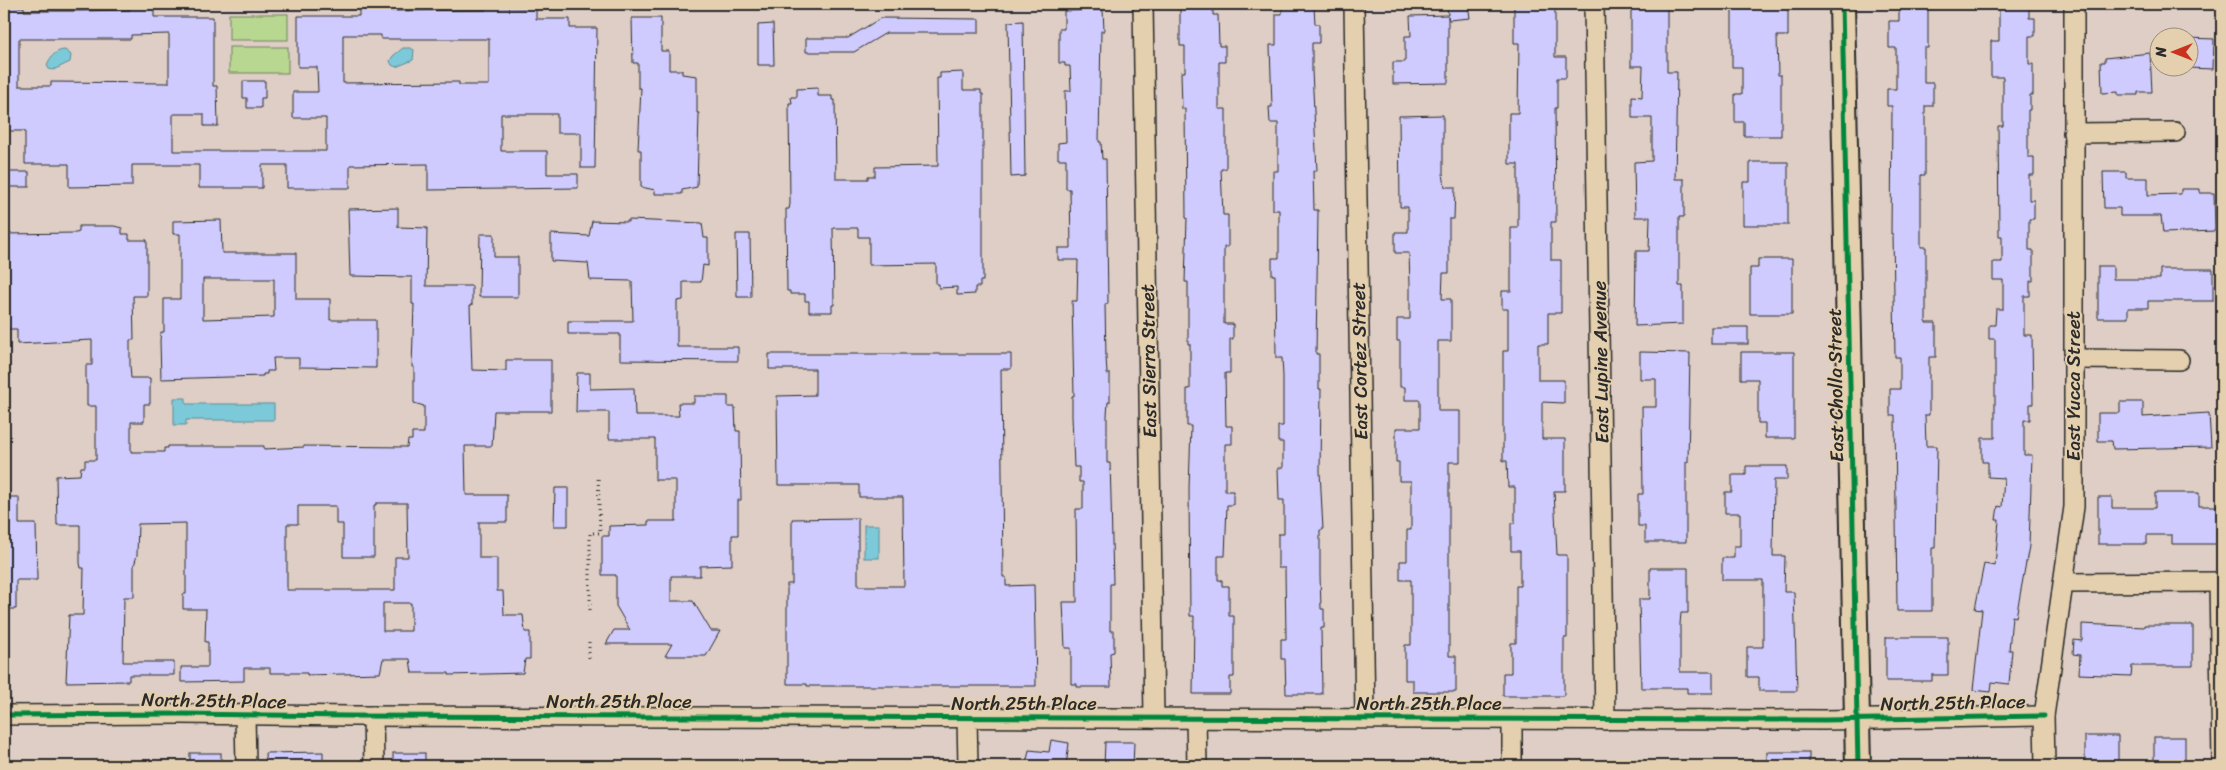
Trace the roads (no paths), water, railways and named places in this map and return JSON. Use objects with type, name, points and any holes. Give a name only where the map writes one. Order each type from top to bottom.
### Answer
[{"type":"street","name":"East Sierra Street","points":[[1143,4],[1154,718]]},
{"type":"street","name":"East Cortez Street","points":[[1354,4],[1365,718]]},
{"type":"street","name":"East Lupine Avenue","points":[[1594,4],[1605,720]]},
{"type":"street","name":"East Cholla Street","points":[[1842,4],[1858,766]]},
{"type":"street","name":"East Yucca Street","points":[[2045,766],[2044,716],[2050,659],[2064,583],[2074,507],[2074,4]]},
{"type":"street","points":[[2073,133],[2175,132]]},
{"type":"street","points":[[2073,359],[2179,360]]},
{"type":"street","points":[[2064,583],[2221,582],[2222,761]]},
{"type":"street","name":"North 25th Place","points":[[4,715],[1605,720],[2044,716]]},
{"type":"street","points":[[245,715],[246,766]]},
{"type":"street","points":[[373,716],[374,766]]},
{"type":"street","points":[[967,718],[968,766]]},
{"type":"street","points":[[1196,718],[1197,766]]},
{"type":"street","points":[[1512,719],[1512,766]]},
{"type":"water","points":[[403,48],[414,50],[413,60],[396,67],[392,65],[390,61],[393,56]]},
{"type":"water","points":[[65,50],[71,55],[70,62],[53,70],[49,69],[47,65],[52,57],[59,51]]},
{"type":"water","points":[[174,398],[186,398],[186,404],[274,404],[274,420],[186,420],[186,425],[174,425]]},
{"type":"water","points":[[864,525],[879,525],[879,558],[864,558]]}]
